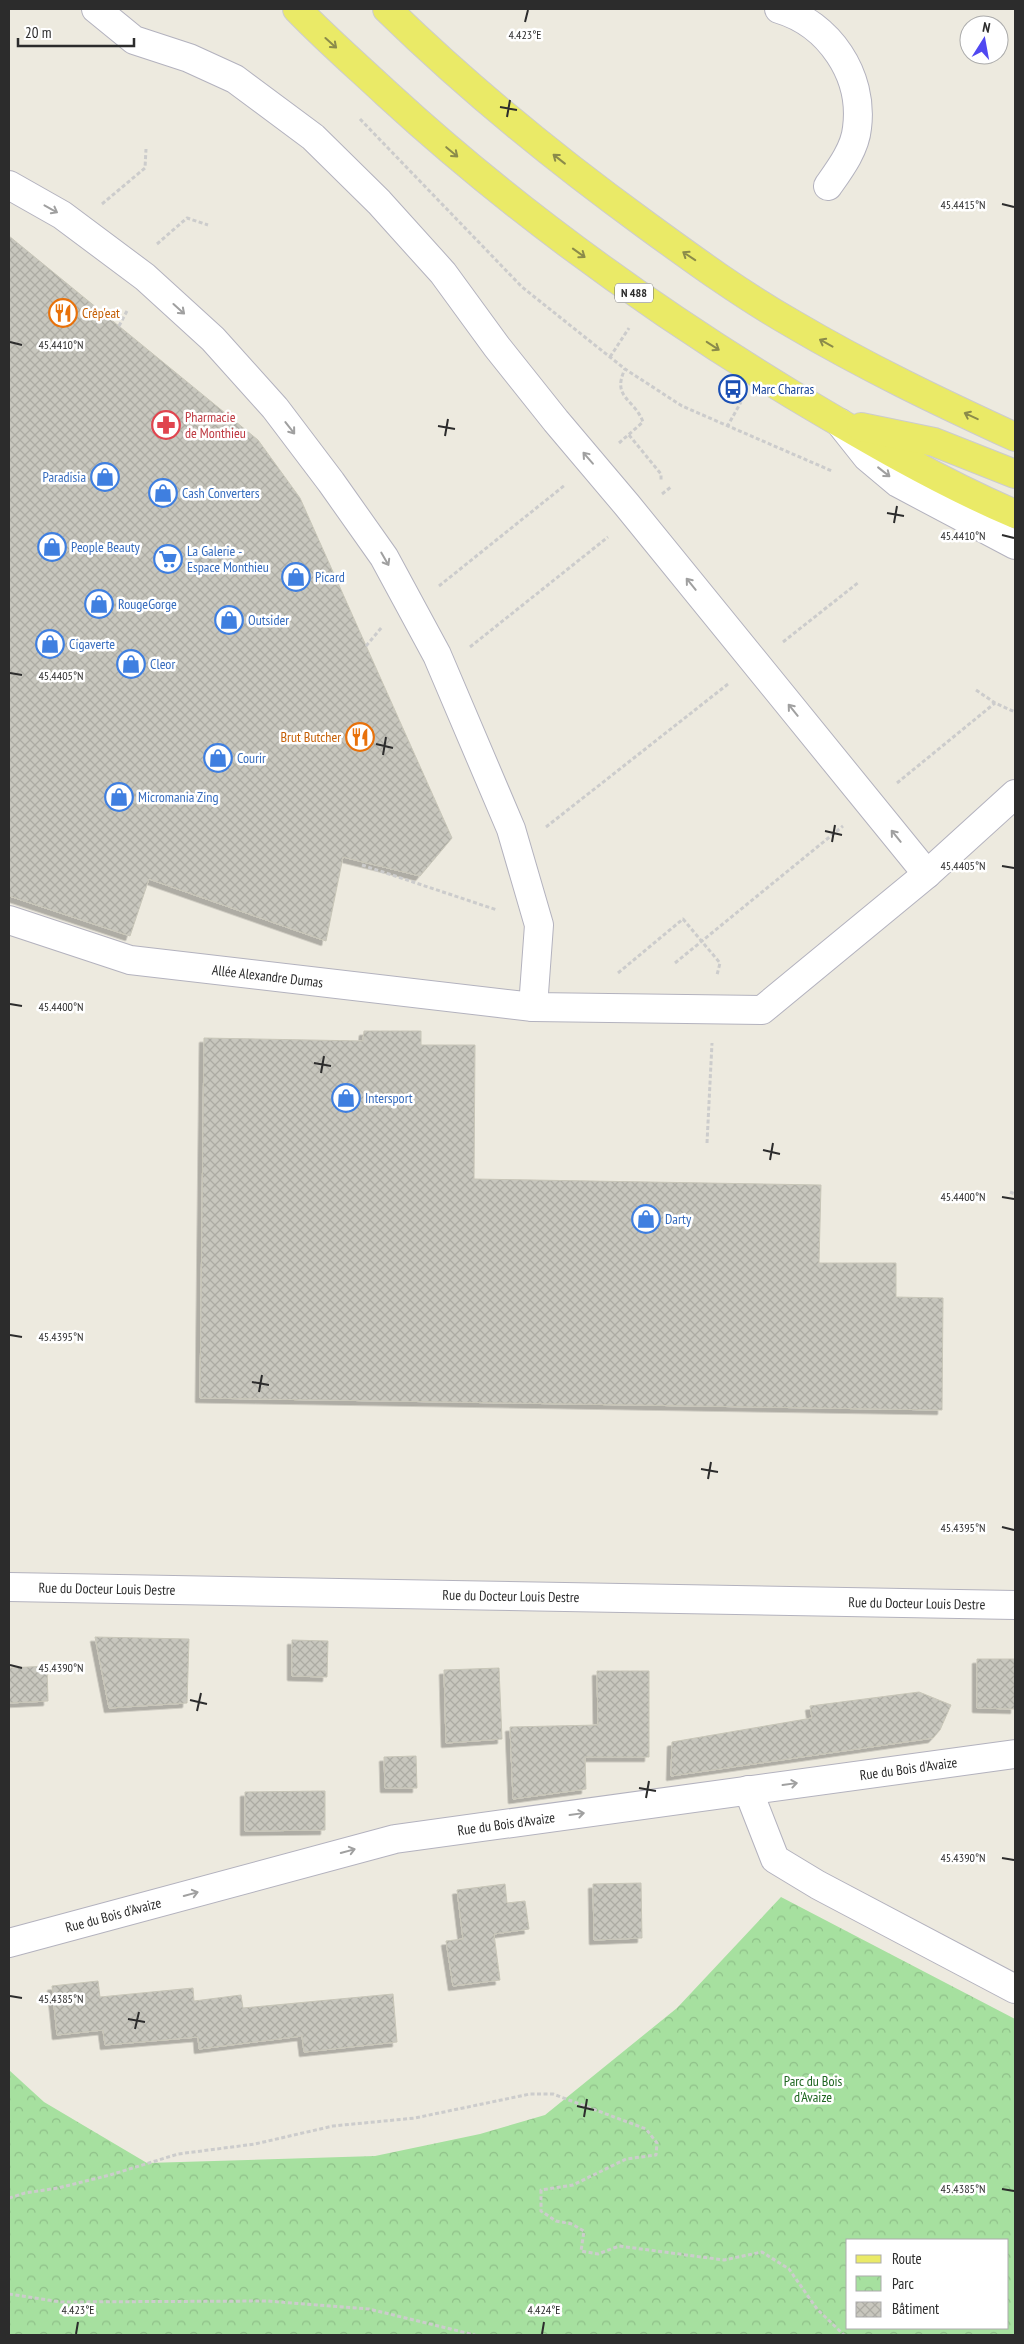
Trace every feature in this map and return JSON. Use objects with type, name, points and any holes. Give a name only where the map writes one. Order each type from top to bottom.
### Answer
[{"type":"main road","name":"N 488","points":[[297,9],[422,126],[532,218],[646,302],[713,347],[840,423],[924,470],[1015,514]]},
{"type":"main road","points":[[387,9],[433,53],[522,130],[600,191],[684,252],[791,324],[897,382],[1015,437]]},
{"type":"main road","points":[[840,423],[895,432],[934,442],[1015,474]]},
{"type":"street","points":[[96,9],[134,40],[189,58],[235,79],[313,137],[379,202],[443,273],[497,347],[926,874]]},
{"type":"street","points":[[778,9],[809,24],[832,42],[845,62],[857,96],[857,129],[845,161],[828,186]]},
{"type":"street","points":[[9,185],[62,215],[145,277],[213,339],[275,408],[331,482],[384,557],[437,655],[511,829],[539,925],[533,1007]]},
{"type":"street","points":[[840,423],[866,457],[898,482],[1015,545]]},
{"type":"street","name":"Allée Alexandre Dumas","points":[[9,920],[130,960],[533,1007],[762,1010],[926,874],[1015,794]]},
{"type":"street","name":"Rue du Docteur Louis Destre","points":[[9,1587],[1015,1605]]},
{"type":"street","name":"Rue du Bois d'Avaize","points":[[9,1944],[395,1839],[1015,1754]]},
{"type":"street","points":[[748,1790],[775,1859],[818,1885],[1015,1989]]},
{"type":"path","points":[[78,227],[85,218],[145,168],[146,149]]},
{"type":"path","points":[[437,587],[643,422],[621,388],[620,381],[625,369]]},
{"type":"path","points":[[629,435],[661,474],[661,481]]},
{"type":"path","points":[[468,648],[671,487]]},
{"type":"path","points":[[544,828],[859,582]]},
{"type":"path","points":[[366,646],[384,625]]},
{"type":"path","points":[[976,690],[995,703],[1015,712]]},
{"type":"path","points":[[674,963],[995,703]]},
{"type":"path","points":[[362,865],[497,910]]},
{"type":"path","points":[[1010,1192],[1015,1194]]},
{"type":"path","points":[[9,2198],[110,2176],[178,2154],[256,2144],[333,2126],[415,2118],[530,2094],[553,2094],[646,2129],[657,2143],[656,2155],[626,2159],[573,2185],[541,2190],[541,2211],[556,2221],[572,2224],[584,2231],[582,2251],[598,2254],[619,2246],[724,2260],[762,2252],[788,2269],[817,2309],[844,2335]]},
{"type":"path","points":[[9,2294],[61,2302],[267,2301],[369,2308],[475,2335]]},
{"type":"green space","name":"Parc du Bois d'Avaize","points":[[781,1897],[1015,2019],[1015,2335],[9,2335],[9,2070],[44,2102],[147,2163],[375,2156],[480,2134],[545,2115],[677,2008]]},
{"type":"building","name":"La Galerie - Espace Monthieu","points":[[9,236],[258,440],[300,498],[452,838],[420,876],[343,857],[326,941],[149,879],[130,936],[9,896]]},
{"type":"building","points":[[364,1031],[421,1031],[421,1045],[475,1045],[474,1179],[821,1185],[819,1263],[896,1263],[896,1297],[943,1298],[942,1410],[200,1398],[204,1038],[363,1041]]},
{"type":"building","points":[[95,1637],[189,1639],[187,1703],[109,1708]]},
{"type":"building","points":[[292,1640],[328,1641],[327,1677],[292,1676]]},
{"type":"building","points":[[977,1659],[1015,1659],[1015,1709],[977,1708]]},
{"type":"building","points":[[47,1666],[48,1701],[9,1703],[9,1668]]},
{"type":"building","points":[[499,1668],[502,1739],[446,1743],[444,1670]]},
{"type":"building","points":[[597,1671],[649,1671],[649,1757],[585,1757],[586,1789],[513,1799],[510,1727],[598,1725]]},
{"type":"building","points":[[919,1692],[951,1705],[940,1730],[933,1738],[671,1776],[672,1742],[812,1718],[810,1706]]},
{"type":"building","points":[[416,1756],[417,1788],[385,1788],[384,1757]]},
{"type":"building","points":[[325,1791],[325,1830],[245,1831],[245,1792]]},
{"type":"building","points":[[641,1883],[642,1938],[594,1940],[593,1884]]},
{"type":"building","points":[[505,1884],[507,1903],[525,1901],[529,1929],[494,1934],[500,1980],[453,1986],[446,1941],[463,1939],[457,1890]]},
{"type":"building","points":[[98,1981],[100,1997],[193,1988],[194,2001],[241,1995],[243,2008],[393,1994],[397,2042],[304,2052],[302,2036],[199,2049],[198,2037],[105,2045],[103,2030],[57,2035],[52,1986]]},
{"type":"place","name":"Crêp'eat","points":[[63,313]]},
{"type":"place","name":"Marc Charras","points":[[733,389]]},
{"type":"place","name":"Pharmacie de Monthieu","points":[[166,425]]},
{"type":"place","name":"Paradisia","points":[[105,477]]},
{"type":"place","name":"Cash Converters","points":[[163,493]]},
{"type":"place","name":"People Beauty","points":[[52,547]]},
{"type":"place","name":"La Galerie - Espace Monthieu","points":[[168,559]]},
{"type":"place","name":"Picard","points":[[296,577]]},
{"type":"place","name":"RougeGorge","points":[[99,604]]},
{"type":"place","name":"Outsider","points":[[229,620]]},
{"type":"place","name":"Cigaverte","points":[[50,644]]},
{"type":"place","name":"Cleor","points":[[131,664]]},
{"type":"place","name":"Brut Butcher","points":[[360,737]]},
{"type":"place","name":"Courir","points":[[218,758]]},
{"type":"place","name":"Micromania Zing","points":[[119,797]]},
{"type":"place","name":"Intersport","points":[[346,1098]]},
{"type":"place","name":"Darty","points":[[646,1219]]}]
